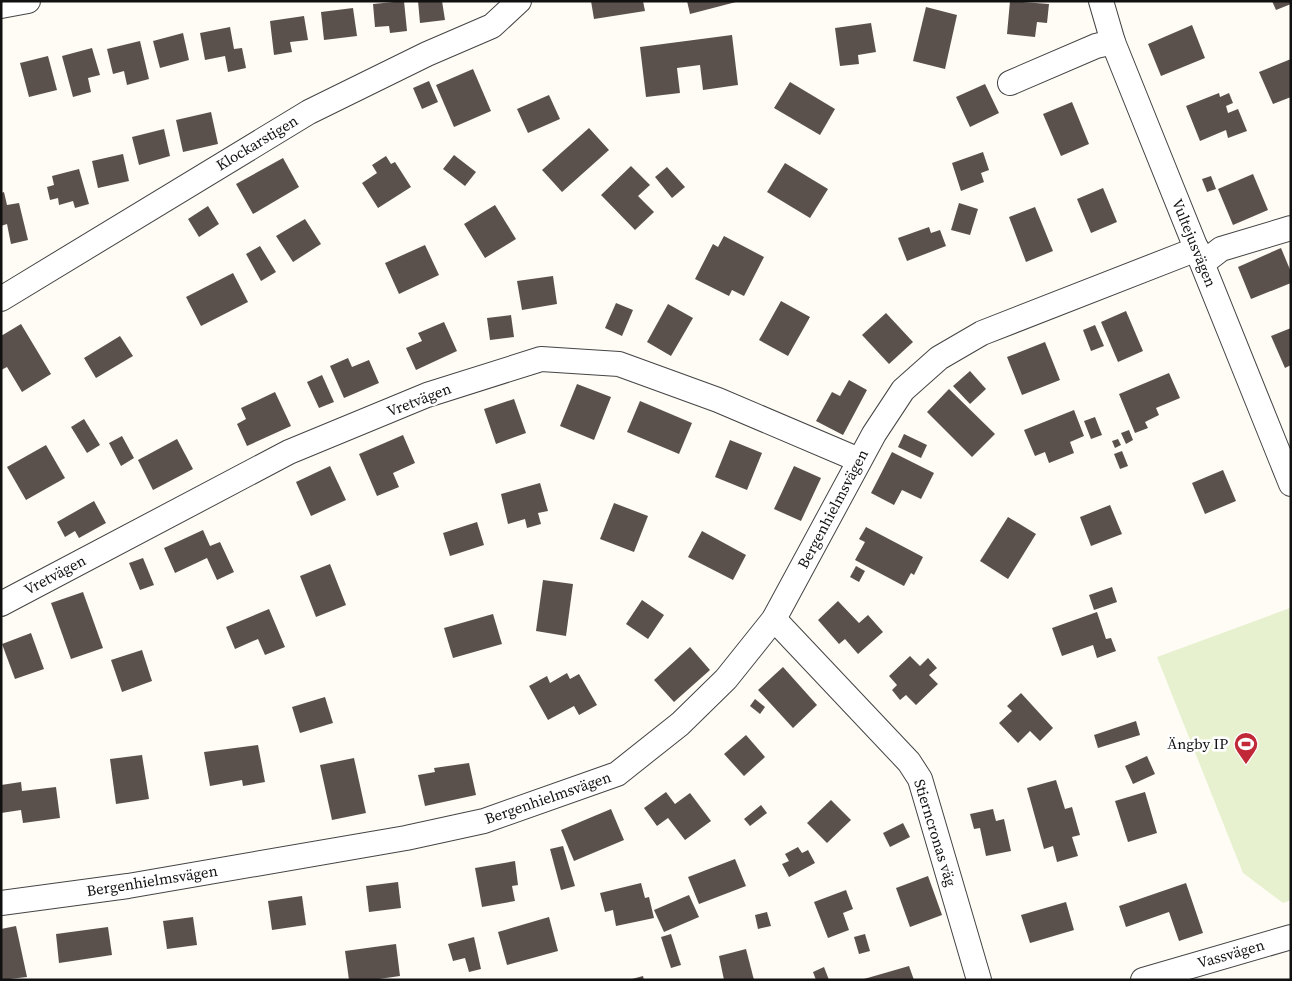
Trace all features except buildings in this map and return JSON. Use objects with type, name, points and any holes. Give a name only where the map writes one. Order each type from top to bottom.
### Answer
[{"type":"street","points":[[1,6],[28,1]]},
{"type":"street","name":"Klockarstigen","points":[[1,299],[309,112],[427,54],[492,26],[519,1]]},
{"type":"street","name":"Vultejusvägen","points":[[1101,1],[1113,42],[1291,484]]},
{"type":"street","points":[[1010,83],[1096,46],[1113,42]]},
{"type":"street","name":"Bergenhielmsvägen","points":[[1,903],[128,886],[406,838],[484,821],[618,774],[680,724],[726,679],[774,619],[860,460],[903,390],[939,358],[982,332],[1200,256],[1291,228]]},
{"type":"street","name":"Vretvägen","points":[[1,604],[289,452],[427,395],[541,359],[619,364],[718,400],[860,460]]},
{"type":"street","name":"Stierncronas väg","points":[[774,619],[909,762],[920,779],[979,980]]},
{"type":"street","name":"Vassvägen","points":[[1143,980],[1291,937]]},
{"type":"green space","name":"Ängby IP","points":[[1290,608],[1291,900],[1283,903],[1243,873],[1157,657]]},
{"type":"place","name":"Ängby IP","points":[[1246,765]]}]
